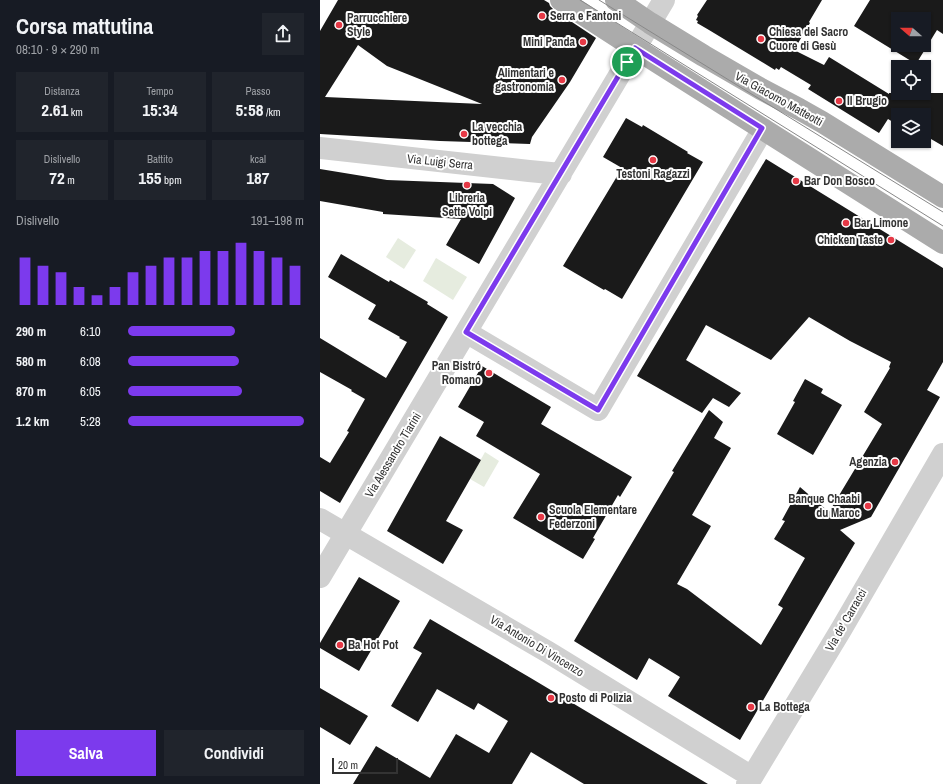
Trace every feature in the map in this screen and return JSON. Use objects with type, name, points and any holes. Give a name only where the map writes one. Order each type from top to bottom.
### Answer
[{"type":"main road","points":[[561,0],[943,243]]},
{"type":"main road","name":"Via Giacomo Matteotti","points":[[616,0],[650,23],[751,84],[822,122],[943,197]]},
{"type":"street","name":"Via Alessandro Tiarini","points":[[320,577],[664,0]]},
{"type":"street","points":[[466,332],[598,410],[762,128]]},
{"type":"street","name":"Via Luigi Serra","points":[[320,148],[561,174]]},
{"type":"street","name":"Via de' Carracci","points":[[750,781],[842,628],[943,454]]},
{"type":"street","name":"Via Antonio Di Vincenzo","points":[[320,519],[552,654],[750,781]]},
{"type":"shaded area","points":[[398,238],[416,250],[404,269],[386,257]]},
{"type":"shaded area","points":[[436,258],[467,277],[453,300],[423,281]]},
{"type":"shaded area","points":[[485,452],[499,461],[484,487],[470,479]]},
{"type":"building","points":[[338,0],[544,0],[549,3],[554,10],[596,38],[570,82],[532,137],[530,144],[440,141],[320,134],[320,31]],"holes":[[[358,45],[387,66],[482,104],[325,97]]]},
{"type":"building","points":[[707,0],[822,0],[794,50],[824,65],[829,57],[889,94],[891,93],[891,100],[931,100],[931,93],[943,93],[943,146],[931,139],[931,108],[891,108],[891,121],[888,119],[879,133],[808,89],[811,85],[781,67],[779,70],[776,68],[775,70],[697,23],[697,15]]},
{"type":"building","points":[[870,0],[943,0],[943,34],[937,30],[931,40],[931,12],[891,12],[891,49],[854,26]]},
{"type":"building","points":[[896,52],[923,52],[918,60],[909,60]]},
{"type":"building","points":[[626,118],[642,127],[643,125],[703,162],[622,299],[563,266],[622,168],[603,157]]},
{"type":"building","points":[[766,159],[943,268],[943,362],[927,390],[940,397],[871,517],[840,530],[855,543],[740,740],[668,696],[680,677],[649,658],[637,680],[574,641],[709,410],[723,422],[714,438],[731,448],[692,515],[711,526],[677,584],[687,589],[761,645],[783,608],[778,605],[805,558],[774,539],[785,521],[782,520],[800,487],[829,512],[882,424],[864,412],[890,368],[891,362],[850,341],[809,317],[771,360],[706,325],[686,360],[741,393],[729,407],[713,398],[702,413],[637,376]]},
{"type":"building","points":[[320,169],[387,180],[493,184],[515,198],[479,264],[446,245],[461,219],[383,214],[383,212],[320,201]]},
{"type":"building","points":[[341,254],[389,282],[390,280],[428,302],[427,304],[448,317],[340,503],[320,491],[320,457],[330,463],[349,432],[347,431],[365,399],[320,372],[320,338],[386,378],[407,342],[368,319],[376,305],[328,277]]},
{"type":"building","points":[[482,366],[551,407],[541,424],[632,477],[620,497],[618,495],[593,538],[595,539],[583,559],[513,518],[540,474],[476,436],[484,422],[458,407]]},
{"type":"building","points":[[805,379],[823,389],[821,393],[842,405],[813,455],[777,434],[795,402],[793,401]]},
{"type":"building","points":[[440,436],[481,460],[446,521],[463,530],[443,564],[387,531]]},
{"type":"building","points":[[359,577],[400,601],[359,671],[320,648],[320,643]]},
{"type":"building","points":[[430,619],[708,784],[584,784],[531,752],[512,784],[353,784],[376,746],[430,778],[456,734],[489,753],[508,721],[478,703],[474,710],[437,689],[418,722],[391,706],[422,653],[413,648]]},
{"type":"building","points":[[320,688],[368,716],[350,745],[320,727]]},
{"type":"tram line","points":[[580,0],[943,226]]},
{"type":"tram line","points":[[599,0],[943,212]]},
{"type":"place","name":"Serra e Fantoni","points":[[542,16]]},
{"type":"place","name":"Parrucchiere Style","points":[[339,25]]},
{"type":"place","name":"Chiesa del Sacro Cuore di Gesù","points":[[761,39]]},
{"type":"place","name":"Mini Panda","points":[[583,42]]},
{"type":"place","name":"Alimentari e gastronomia","points":[[562,80]]},
{"type":"place","name":"Il Brugio","points":[[839,101]]},
{"type":"place","name":"La vecchia bottega","points":[[464,134]]},
{"type":"place","name":"Testoni Ragazzi","points":[[653,160]]},
{"type":"place","name":"Bar Don Bosco","points":[[796,181]]},
{"type":"place","name":"Libreria Sette Volpi","points":[[467,185]]},
{"type":"place","name":"Bar Limone","points":[[846,223]]},
{"type":"place","name":"Chicken Taste","points":[[891,240]]},
{"type":"place","name":"Pan Bistró Romano","points":[[489,373]]},
{"type":"place","name":"Agenzia","points":[[895,462]]},
{"type":"place","name":"Banque Chaabi du Maroc","points":[[868,506]]},
{"type":"place","name":"Scuola Elementare Federzoni","points":[[541,517]]},
{"type":"place","name":"Ba Hot Pot","points":[[340,645]]},
{"type":"place","name":"Posto di Polizia","points":[[551,698]]},
{"type":"place","name":"La Bottega","points":[[751,707]]},
{"type":"route","points":[[635,48],[762,128],[598,410],[466,332],[627,62],[635,48]]}]
